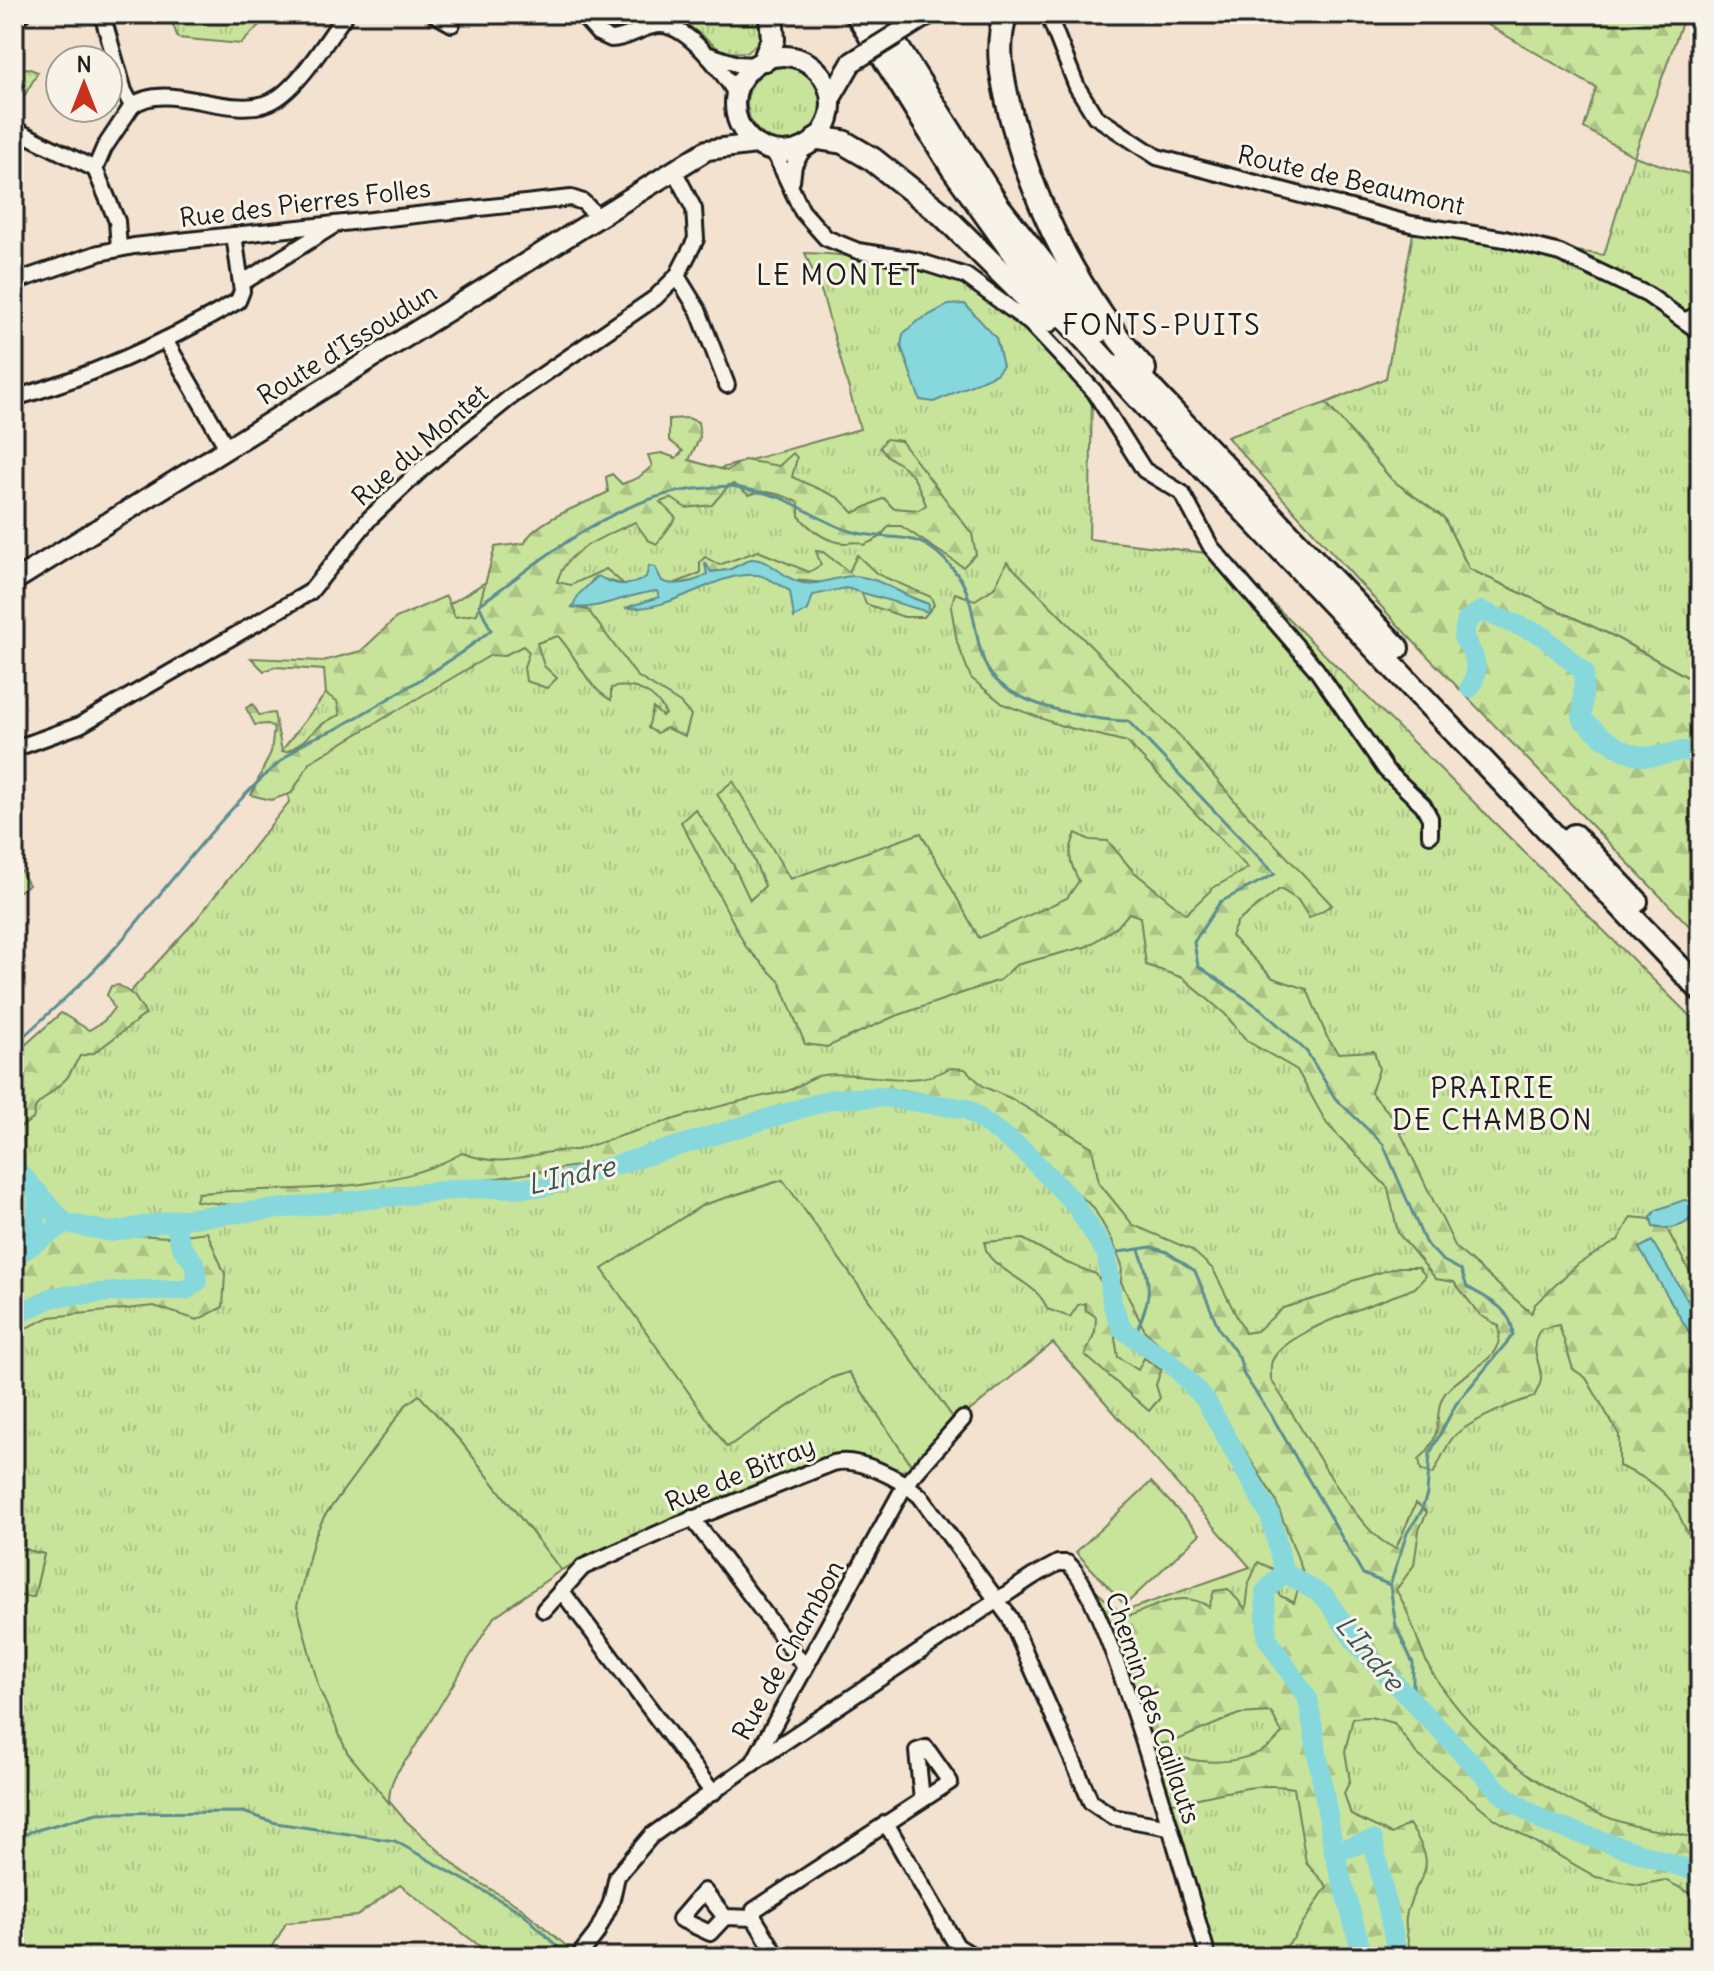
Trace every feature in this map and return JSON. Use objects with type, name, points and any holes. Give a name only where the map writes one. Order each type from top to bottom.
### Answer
[{"type":"highway","points":[[760,62],[773,39],[771,14]]},
{"type":"highway","points":[[857,14],[993,228],[1036,285],[1152,414],[1700,989]]},
{"type":"highway","points":[[876,14],[997,205],[1102,338],[1700,969]]},
{"type":"highway","points":[[1006,14],[999,34],[1003,84],[1021,152],[1045,220],[1065,258],[1117,337],[1178,407],[1198,439]]},
{"type":"highway","points":[[811,143],[843,142],[872,159],[942,214],[1096,368],[1152,414]]},
{"type":"main road","points":[[813,66],[852,62],[929,14]]},
{"type":"main road","points":[[781,56],[798,58],[813,66],[828,86],[831,98],[829,120],[811,143],[774,152],[756,144],[742,129],[735,102],[743,77],[760,62],[781,56]]},
{"type":"main road","points":[[831,98],[852,62]]},
{"type":"main road","name":"Route d'Issoudun","points":[[702,153],[735,102]]},
{"type":"main road","name":"Route d'Issoudun","points":[[14,581],[702,153],[756,144]]},
{"type":"street","points":[[14,16],[22,14]]},
{"type":"street","points":[[102,14],[124,91],[132,106]]},
{"type":"street","points":[[95,169],[104,148],[132,106],[142,99],[158,96],[249,108],[271,102],[289,90],[346,14]]},
{"type":"street","points":[[434,14],[452,24]]},
{"type":"street","points":[[581,14],[598,33],[611,39],[654,26],[666,26],[705,53],[731,63],[760,62]]},
{"type":"street","name":"Route de Beaumont","points":[[1048,14],[1077,87],[1095,116],[1157,157],[1411,224],[1505,239],[1560,253],[1648,295],[1700,332]]},
{"type":"street","points":[[705,53],[735,102]]},
{"type":"street","points":[[18,131],[95,169],[115,215],[119,248]]},
{"type":"street","points":[[793,190],[793,170],[811,143]]},
{"type":"street","points":[[774,152],[811,224],[834,243],[966,276],[1030,323],[1094,391],[1144,470],[1182,493],[1211,547],[1316,669],[1386,770],[1423,805],[1430,818],[1430,835]]},
{"type":"street","name":"Rue du Montet","points":[[14,749],[80,725],[310,592],[369,519],[424,467],[512,396],[647,304],[677,276],[692,253],[697,227],[692,202],[674,170]]},
{"type":"street","name":"Rue des Pierres Folles","points":[[14,282],[119,248],[337,223],[571,198],[583,202],[599,218]]},
{"type":"street","points":[[242,283],[337,223]]},
{"type":"street","points":[[14,398],[78,380],[165,340],[236,302],[242,295],[242,283],[234,235]]},
{"type":"street","points":[[677,276],[698,310],[727,385]]},
{"type":"street","points":[[1685,321],[1700,313]]},
{"type":"street","points":[[165,340],[227,448]]},
{"type":"street","name":"Rue de Chambon","points":[[578,1957],[596,1933],[611,1903],[617,1876],[643,1845],[663,1825],[753,1763],[905,1485],[963,1419]]},
{"type":"street","name":"Rue de Bitray","points":[[544,1610],[583,1567],[692,1518],[841,1461],[852,1461],[905,1485],[934,1512],[997,1599],[1010,1618],[1091,1802],[1104,1814],[1169,1827]]},
{"type":"street","points":[[692,1518],[805,1667]]},
{"type":"street","name":"Chemin des Caillauts","points":[[753,1763],[997,1599],[1058,1563],[1067,1563],[1081,1576],[1118,1668],[1208,1957]]},
{"type":"street","points":[[561,1590],[713,1793]]},
{"type":"street","points":[[778,1957],[754,1918],[754,1910],[922,1800]]},
{"type":"street","points":[[886,1823],[957,1946],[975,1957]]},
{"type":"street","points":[[725,1917],[754,1918]]},
{"type":"green space","points":[[177,14],[270,14],[241,44],[178,38],[171,19]]},
{"type":"green space","points":[[656,14],[759,14],[763,37],[748,52],[724,53],[687,24],[660,19]]},
{"type":"green space","points":[[1486,14],[1685,14],[1634,156],[1584,128],[1596,88],[1483,22]]},
{"type":"green space","points":[[777,67],[791,67],[805,73],[815,83],[821,104],[815,125],[805,135],[791,141],[777,141],[763,135],[753,125],[747,111],[747,97],[753,83],[763,73]]},
{"type":"green space","points":[[27,68],[38,72],[14,114],[14,71]]},
{"type":"green space","points":[[1634,156],[1700,178],[1700,684],[1613,636],[1469,569],[1444,518],[1392,480],[1326,403],[1386,378],[1414,228],[1604,255]]},
{"type":"green space","points":[[805,253],[872,259],[920,269],[964,284],[1013,316],[1055,357],[1092,401],[1089,539],[1224,555],[1700,1026],[1700,1957],[1213,1957],[1105,1618],[1250,1567],[1053,1343],[956,1422],[782,1180],[703,1205],[603,1269],[727,1447],[831,1378],[849,1372],[914,1469],[902,1471],[856,1454],[823,1457],[561,1570],[461,1442],[418,1396],[406,1405],[324,1517],[303,1579],[347,1752],[405,1820],[464,1873],[520,1907],[570,1949],[561,1957],[494,1957],[400,1885],[357,1916],[286,1923],[267,1957],[14,1957],[14,1595],[34,1597],[44,1554],[14,1547],[14,1119],[195,921],[289,802],[283,749],[347,666],[557,539],[676,481],[860,429],[822,293]]},
{"type":"green space","points":[[1326,403],[1392,480],[1444,518],[1469,569],[1613,636],[1700,684],[1700,937],[1408,636],[1227,437]]},
{"type":"green space","points":[[688,418],[698,422],[700,437],[689,460],[727,471],[744,460],[779,466],[793,453],[797,458],[792,477],[839,498],[854,513],[884,498],[893,508],[919,510],[926,505],[910,473],[880,447],[886,439],[901,441],[972,534],[976,554],[963,567],[901,526],[889,526],[879,538],[864,545],[831,540],[813,530],[799,516],[799,503],[775,493],[749,495],[734,484],[729,485],[712,505],[686,508],[671,498],[660,502],[676,518],[657,544],[648,540],[635,522],[578,552],[562,570],[557,582],[571,585],[606,569],[625,585],[595,577],[572,607],[588,610],[637,676],[680,703],[691,715],[685,736],[666,728],[657,733],[648,728],[653,708],[662,716],[666,714],[656,700],[643,691],[628,687],[611,688],[611,700],[602,694],[558,636],[537,643],[544,666],[557,678],[547,688],[526,681],[524,667],[529,652],[523,646],[503,656],[491,655],[310,762],[292,793],[271,800],[251,795],[271,752],[274,728],[268,724],[255,725],[246,708],[253,704],[259,715],[274,713],[282,751],[286,752],[325,722],[340,715],[337,701],[326,694],[324,670],[275,667],[264,671],[251,658],[323,661],[361,651],[396,618],[446,596],[455,617],[477,614],[495,547],[525,543],[538,527],[549,520],[608,492],[606,477],[612,474],[622,484],[638,478],[652,466],[648,455],[662,453],[676,458],[683,451],[669,440],[669,419]]},
{"type":"green space","points":[[758,551],[809,572],[821,565],[816,551],[823,552],[849,572],[857,555],[877,574],[931,597],[934,605],[924,617],[904,617],[866,604],[861,591],[928,604],[856,576],[825,583],[793,580],[751,559],[729,570],[710,572],[705,563],[707,574],[699,580],[671,585],[700,573],[700,562],[705,557],[719,565]]},
{"type":"green space","points":[[1007,562],[1178,734],[1240,807],[1332,905],[1309,918],[1298,900],[1280,889],[1237,922],[1231,936],[1273,978],[1307,989],[1327,1037],[1338,1053],[1374,1051],[1379,1069],[1371,1093],[1393,1117],[1456,1248],[1531,1313],[1535,1304],[1578,1264],[1618,1240],[1631,1217],[1651,1219],[1653,1227],[1667,1229],[1700,1291],[1700,1543],[1686,1530],[1676,1508],[1661,1490],[1619,1466],[1619,1435],[1586,1378],[1573,1369],[1559,1325],[1541,1329],[1537,1336],[1535,1348],[1541,1379],[1534,1397],[1466,1427],[1451,1440],[1433,1474],[1421,1470],[1419,1459],[1433,1441],[1442,1398],[1455,1383],[1490,1356],[1499,1338],[1499,1326],[1480,1315],[1454,1282],[1436,1279],[1398,1233],[1388,1188],[1327,1124],[1297,1070],[1247,1041],[1225,1014],[1183,978],[1146,965],[1140,917],[1129,913],[1118,926],[1088,946],[1016,965],[1000,980],[893,1017],[827,1047],[805,1044],[780,982],[746,947],[681,822],[695,809],[733,864],[750,900],[765,886],[744,837],[717,794],[733,781],[790,879],[921,833],[979,938],[1067,898],[1079,881],[1070,857],[1076,833],[1090,840],[1108,841],[1133,871],[1186,914],[1213,888],[1248,868],[1127,742],[1062,726],[1003,704],[971,678],[957,642],[951,607],[955,593],[975,600],[994,588]]},
{"type":"green space","points":[[14,859],[29,885],[14,894]]},
{"type":"green space","points":[[119,985],[134,996],[146,1014],[94,1053],[80,1056],[67,1078],[36,1106],[33,1119],[14,1131],[14,1055],[61,1013],[89,1030],[104,1021],[114,1008],[107,995],[111,986]]},
{"type":"green space","points":[[950,1068],[965,1069],[984,1087],[1010,1098],[1092,1147],[1099,1183],[1133,1225],[1192,1250],[1213,1269],[1245,1333],[1257,1331],[1283,1308],[1330,1294],[1352,1281],[1398,1267],[1418,1267],[1426,1276],[1415,1288],[1315,1328],[1281,1349],[1272,1361],[1271,1380],[1346,1500],[1380,1540],[1396,1548],[1416,1503],[1427,1512],[1419,1530],[1414,1565],[1396,1590],[1433,1674],[1451,1699],[1493,1746],[1544,1785],[1571,1801],[1628,1824],[1700,1840],[1700,1898],[1665,1880],[1639,1885],[1596,1877],[1495,1819],[1417,1754],[1394,1723],[1370,1717],[1353,1718],[1345,1751],[1350,1781],[1344,1793],[1351,1815],[1391,1834],[1409,1824],[1424,1852],[1425,1870],[1406,1917],[1412,1957],[1276,1957],[1293,1939],[1327,1886],[1306,1863],[1294,1788],[1261,1786],[1166,1804],[1151,1752],[1201,1761],[1235,1760],[1267,1748],[1282,1733],[1271,1712],[1239,1714],[1175,1741],[1147,1746],[1091,1587],[1126,1617],[1178,1599],[1188,1599],[1209,1607],[1214,1591],[1228,1589],[1246,1609],[1249,1583],[1258,1562],[1275,1570],[1279,1595],[1294,1603],[1303,1572],[1275,1499],[1202,1383],[1145,1331],[1121,1282],[1122,1265],[1112,1240],[1093,1207],[1001,1127],[959,1101],[902,1090],[851,1091],[784,1105],[624,1159],[396,1193],[232,1205],[196,1201],[198,1193],[367,1183],[432,1167],[462,1153],[509,1160],[577,1150],[705,1110],[789,1090],[818,1076],[839,1074],[903,1079],[935,1075]]},
{"type":"green space","points":[[783,1180],[956,1422],[914,1469],[849,1372],[831,1378],[727,1447],[602,1269],[703,1205]]},
{"type":"green space","points":[[64,1231],[168,1237],[207,1232],[225,1274],[223,1307],[197,1320],[154,1306],[50,1317],[26,1328],[14,1343],[14,1264],[48,1238]]},
{"type":"green space","points":[[1023,1239],[1067,1263],[1096,1274],[1108,1294],[1118,1357],[1138,1370],[1144,1358],[1161,1370],[1156,1385],[1160,1398],[1149,1411],[1085,1355],[1095,1332],[1096,1317],[1086,1310],[1085,1303],[1078,1305],[1070,1317],[1047,1309],[1033,1290],[1001,1268],[987,1252],[985,1242]]},
{"type":"green space","points":[[419,1395],[461,1442],[561,1570],[494,1617],[401,1766],[390,1788],[389,1803],[347,1752],[319,1688],[297,1606],[314,1538],[324,1517],[406,1405]]},
{"type":"green space","points":[[1151,1482],[1200,1534],[1125,1605],[1076,1552]]},
{"type":"green space","points":[[14,1547],[44,1554],[34,1597],[14,1595]]},
{"type":"water","points":[[965,304],[996,338],[1003,366],[996,374],[934,402],[920,400],[901,346],[903,334],[916,322],[948,305]]},
{"type":"water","points":[[751,559],[763,561],[802,583],[864,577],[929,604],[928,612],[846,588],[813,595],[808,610],[794,618],[790,591],[757,575],[725,579],[644,608],[625,608],[659,597],[657,591],[592,607],[572,607],[579,594],[598,576],[616,584],[628,584],[646,577],[649,566],[655,567],[662,581],[679,584],[707,574],[705,562],[711,572],[729,570]]},
{"type":"water","points":[[1684,1200],[1696,1202],[1697,1211],[1688,1221],[1672,1228],[1653,1227],[1651,1217],[1656,1210]]},
{"type":"water","points":[[1652,1241],[1700,1321],[1700,1333],[1692,1337],[1639,1248]]},
{"type":"waterway","points":[[14,1045],[100,964],[233,807],[280,761],[308,741],[338,728],[436,670],[473,644],[491,630],[479,605],[558,548],[614,514],[675,492],[730,486],[779,497],[850,531],[919,542],[943,558],[963,584],[982,655],[996,680],[1010,691],[1050,708],[1128,721],[1275,874],[1220,902],[1194,942],[1198,966],[1261,1009],[1307,1052],[1335,1098],[1383,1144],[1425,1242],[1442,1260],[1461,1270],[1467,1287],[1498,1305],[1509,1318],[1513,1335],[1456,1404],[1430,1453],[1427,1494],[1421,1512],[1407,1533],[1390,1585],[1396,1627],[1413,1663],[1413,1704]]},
{"type":"waterway","points":[[1470,688],[1476,668],[1463,637],[1467,620],[1481,611],[1540,634],[1584,672],[1582,719],[1616,746],[1646,756],[1682,751],[1700,754]]},
{"type":"waterway","name":"L'Indre","points":[[14,1257],[65,1223],[112,1232],[174,1220],[461,1189],[544,1187],[832,1099],[882,1097],[967,1109],[1024,1151],[1074,1203],[1107,1254],[1112,1303],[1122,1329],[1171,1363],[1205,1399],[1270,1515],[1284,1572],[1325,1597],[1356,1643],[1502,1794],[1545,1822],[1700,1873]]},
{"type":"waterway","points":[[14,1167],[65,1223]]},
{"type":"waterway","points":[[34,1241],[39,1193]]},
{"type":"waterway","name":"L'Indre","points":[[14,1316],[53,1297],[138,1290],[186,1290],[197,1282],[195,1264],[181,1246],[174,1220]]},
{"type":"waterway","name":"L'Indre","points":[[1107,1254],[1151,1247],[1167,1252],[1195,1271],[1219,1329],[1239,1357],[1244,1375],[1273,1418],[1363,1574],[1390,1585]]},
{"type":"waterway","name":"L'Indre","points":[[1134,1337],[1148,1294],[1147,1274],[1139,1250]]},
{"type":"waterway","points":[[1284,1572],[1265,1592],[1267,1638],[1308,1699],[1334,1852],[1373,1840],[1398,1957]]},
{"type":"waterway","points":[[14,1841],[30,1832],[97,1813],[243,1812],[276,1823],[395,1841],[523,1913],[568,1957]]},
{"type":"waterway","points":[[1334,1852],[1363,1957]]},
{"type":"district","name":"LE MONTET","points":[[839,275]]},
{"type":"district","name":"FONTS-PUITS","points":[[1162,325]]},
{"type":"district","name":"PRAIRIE DE CHAMBON","points":[[1493,1104]]}]
